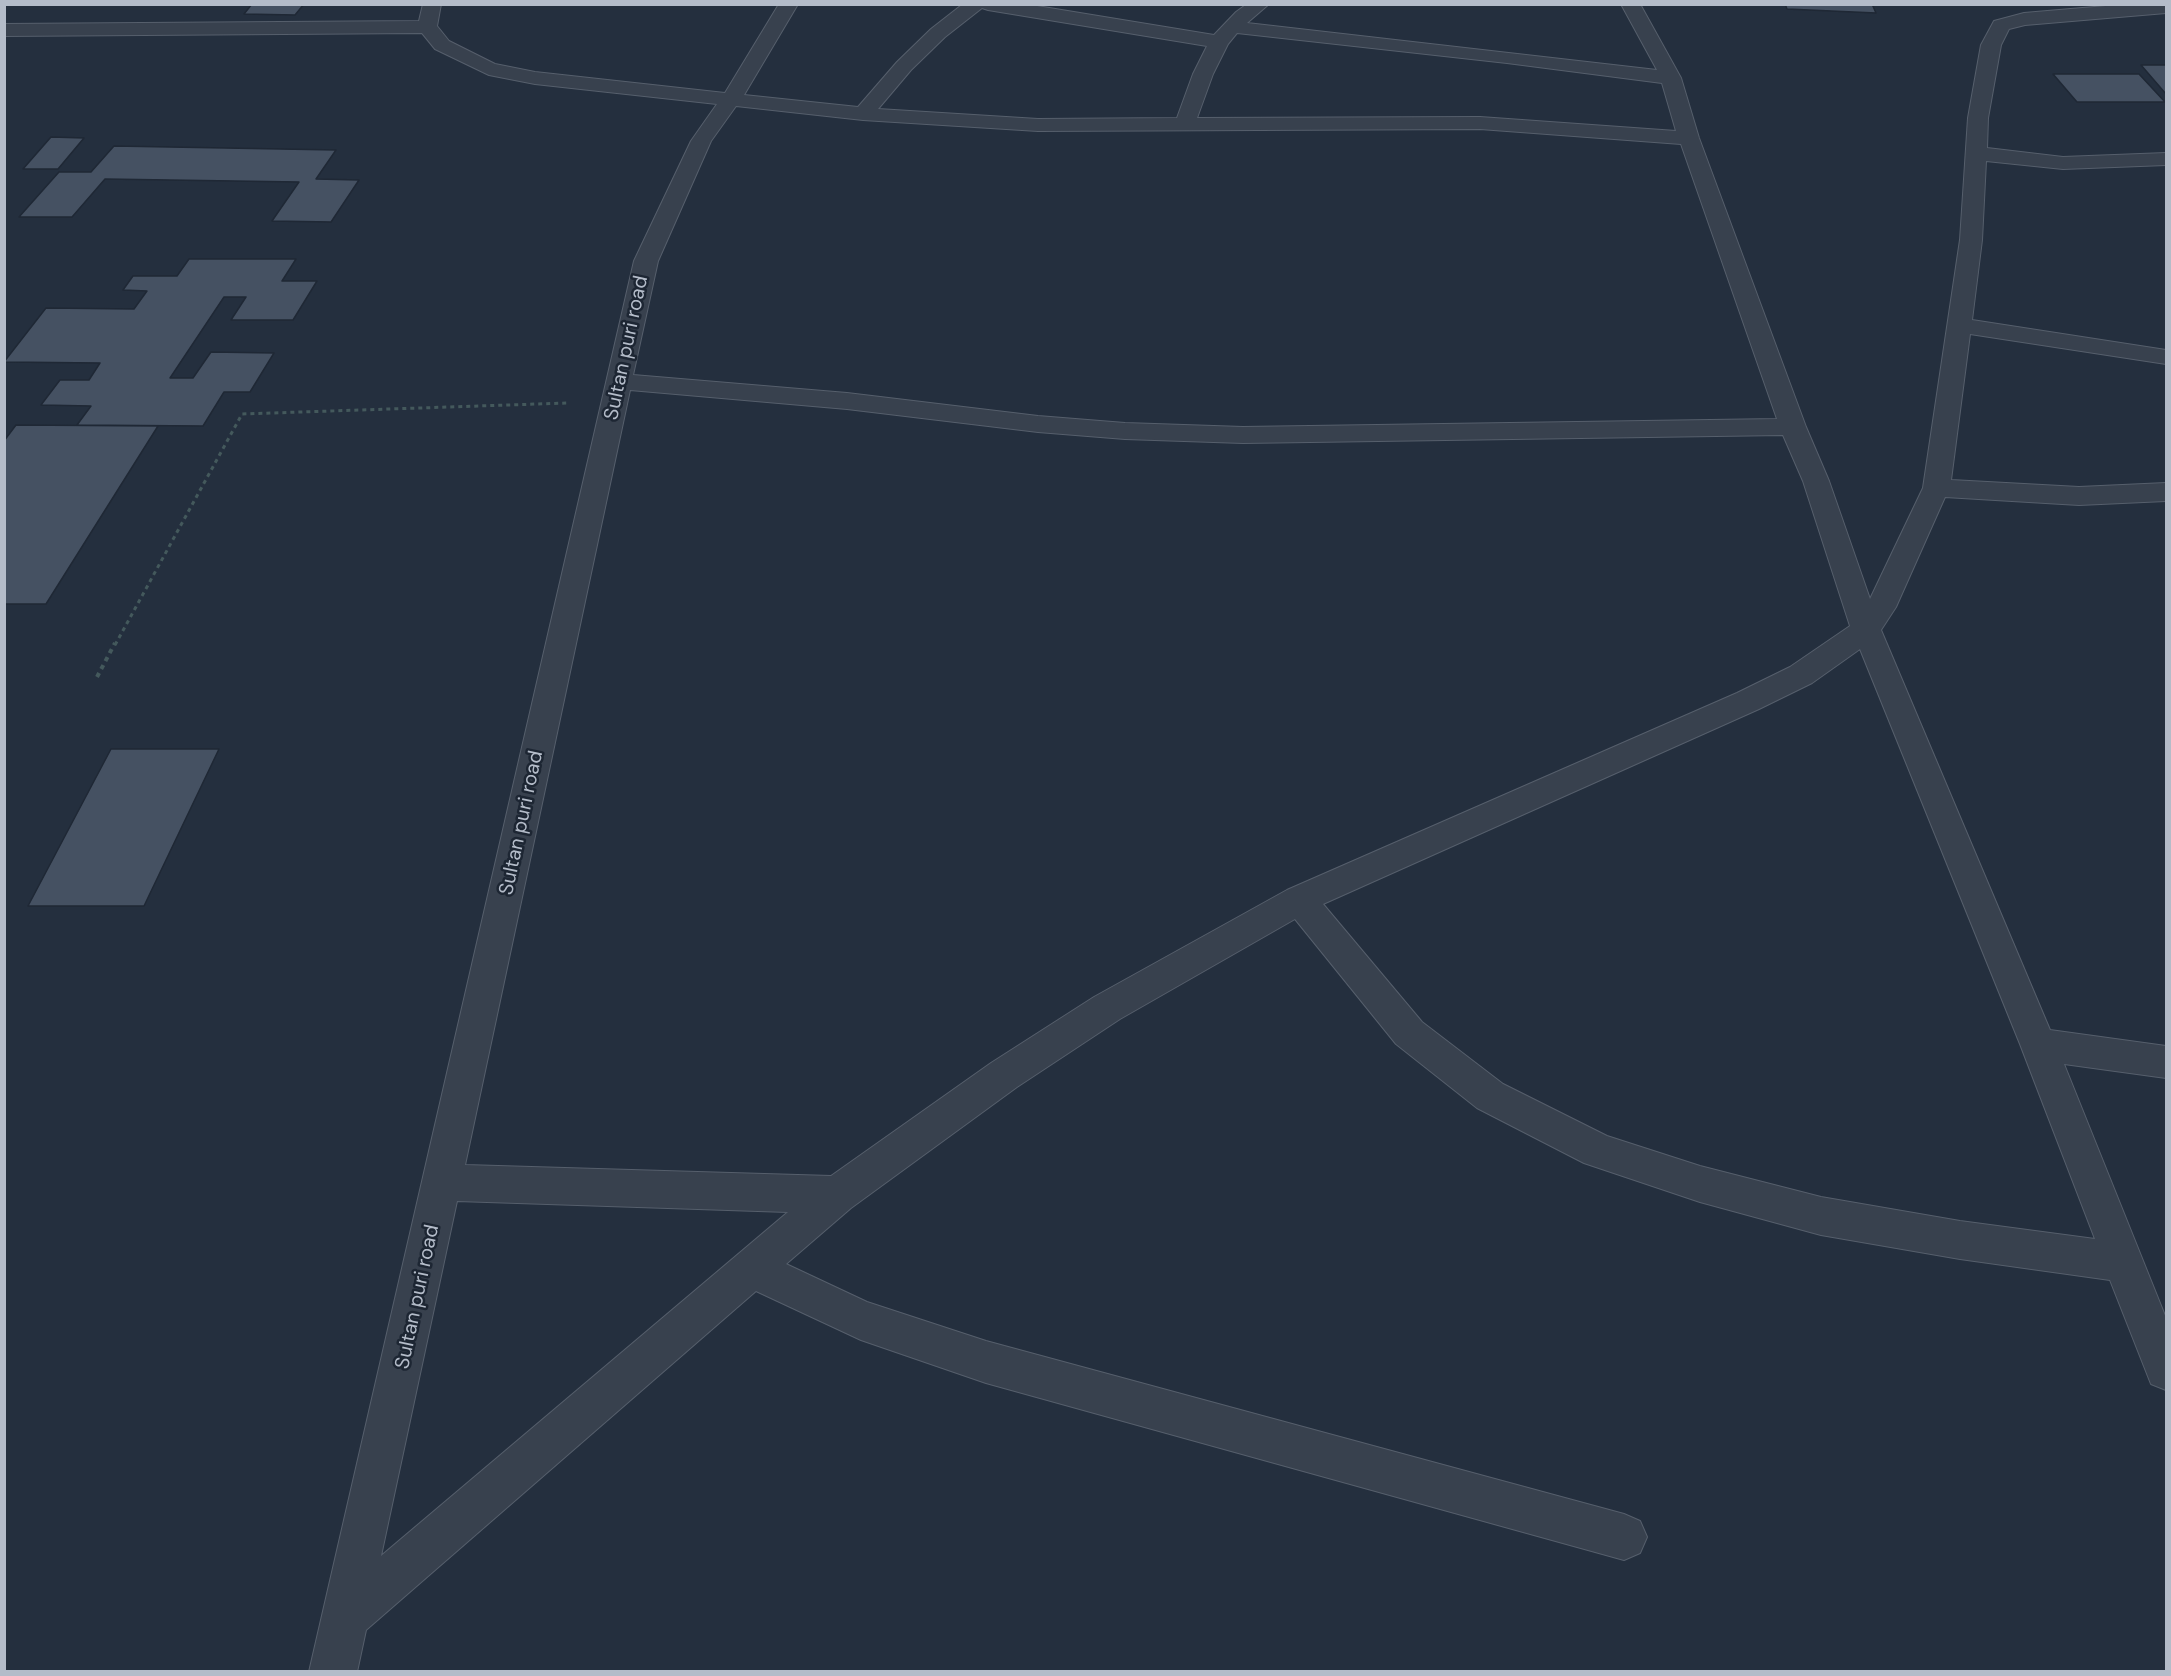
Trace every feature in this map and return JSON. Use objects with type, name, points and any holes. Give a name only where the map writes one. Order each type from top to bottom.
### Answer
[{"type":"street","points":[[427,27],[432,4]]},
{"type":"street","name":"Sultan puri road","points":[[333,1671],[646,261],[701,141],[732,98],[789,4]]},
{"type":"street","points":[[863,114],[904,66],[938,33],[975,4]]},
{"type":"street","points":[[988,4],[1219,42]]},
{"type":"street","points":[[1184,126],[1203,74],[1219,42],[1232,27],[1260,4]]},
{"type":"street","points":[[1630,4],[1671,78],[1689,138],[1793,427],[1816,481],[1866,629],[2038,1044],[2166,1369]]},
{"type":"street","points":[[345,1618],[837,1195],[1004,1075],[1097,1014],[1299,900],[1748,701],[1801,675],[1832,656],[1866,629],[1881,607],[1936,488],[1971,240],[1974,153],[1991,45],[2001,25],[2028,4]]},
{"type":"street","points":[[2001,25],[2055,15],[2166,7]]},
{"type":"street","points":[[4,30],[427,27]]},
{"type":"street","points":[[427,27],[442,45],[489,69],[535,78],[863,114],[1038,125],[1184,126],[1433,122],[1538,126],[1689,138]]},
{"type":"street","points":[[1232,27],[1506,57],[1671,78]]},
{"type":"street","points":[[1974,153],[2063,163],[2166,159]]},
{"type":"street","points":[[1959,325],[2166,357]]},
{"type":"street","points":[[617,391],[847,401],[1038,424],[1243,435],[1793,427]]},
{"type":"street","points":[[1936,488],[2079,496],[2166,492]]},
{"type":"street","points":[[1299,900],[1409,1033],[1490,1096],[1598,1151],[1700,1184],[1821,1216],[1960,1240],[2124,1262]]},
{"type":"street","points":[[2038,1044],[2166,1062]]},
{"type":"street","points":[[443,1182],[837,1195]]},
{"type":"street","points":[[751,1268],[861,1320],[986,1362],[1624,1537]]},
{"type":"path","points":[[97,677],[242,414],[617,391]]},
{"type":"building","points":[[252,4],[304,4],[295,15],[244,14]]},
{"type":"building","points":[[1785,4],[1872,4],[1876,13],[1787,9]]},
{"type":"building","points":[[2141,65],[2166,65],[2166,94]]},
{"type":"building","points":[[2053,74],[2139,74],[2165,102],[2077,102]]},
{"type":"building","points":[[51,137],[84,138],[58,169],[23,169]]},
{"type":"building","points":[[114,146],[336,150],[316,179],[359,180],[331,222],[272,221],[299,182],[105,179],[72,217],[19,217],[59,172],[91,172]]},
{"type":"building","points":[[189,259],[296,259],[282,281],[317,281],[293,320],[231,320],[246,297],[224,297],[170,378],[193,378],[211,352],[274,353],[250,392],[224,392],[203,426],[77,425],[91,406],[41,405],[60,380],[89,380],[100,363],[4,362],[46,308],[134,309],[147,291],[123,290],[133,276],[177,276]]},
{"type":"building","points":[[16,425],[158,426],[46,604],[4,604],[4,441]]},
{"type":"building","points":[[111,749],[219,749],[144,906],[28,906]]}]
